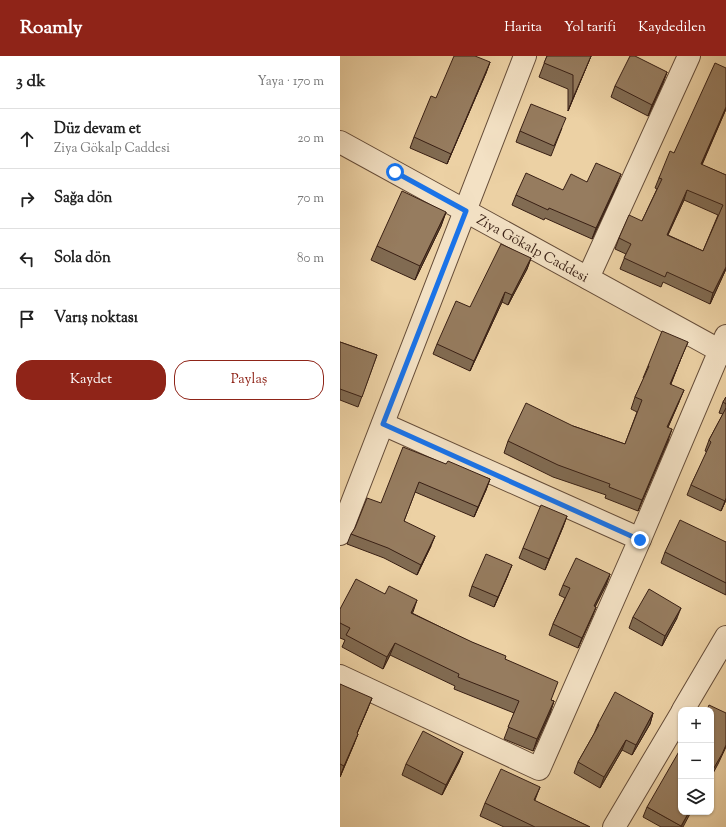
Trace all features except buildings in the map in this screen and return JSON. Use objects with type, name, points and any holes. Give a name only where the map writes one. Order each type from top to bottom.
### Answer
[{"type":"street","points":[[340,534],[526,56]]},
{"type":"street","points":[[588,278],[689,56]]},
{"type":"street","name":"Ziya Gökalp Caddesi","points":[[340,142],[588,278],[724,347]]},
{"type":"street","points":[[340,676],[539,769],[724,347]]},
{"type":"street","points":[[383,424],[640,540]]},
{"type":"street","points":[[685,707],[726,637]]},
{"type":"street","points":[[614,827],[678,719]]},
{"type":"route","points":[[395,172],[466,211],[383,424],[640,540]]}]
